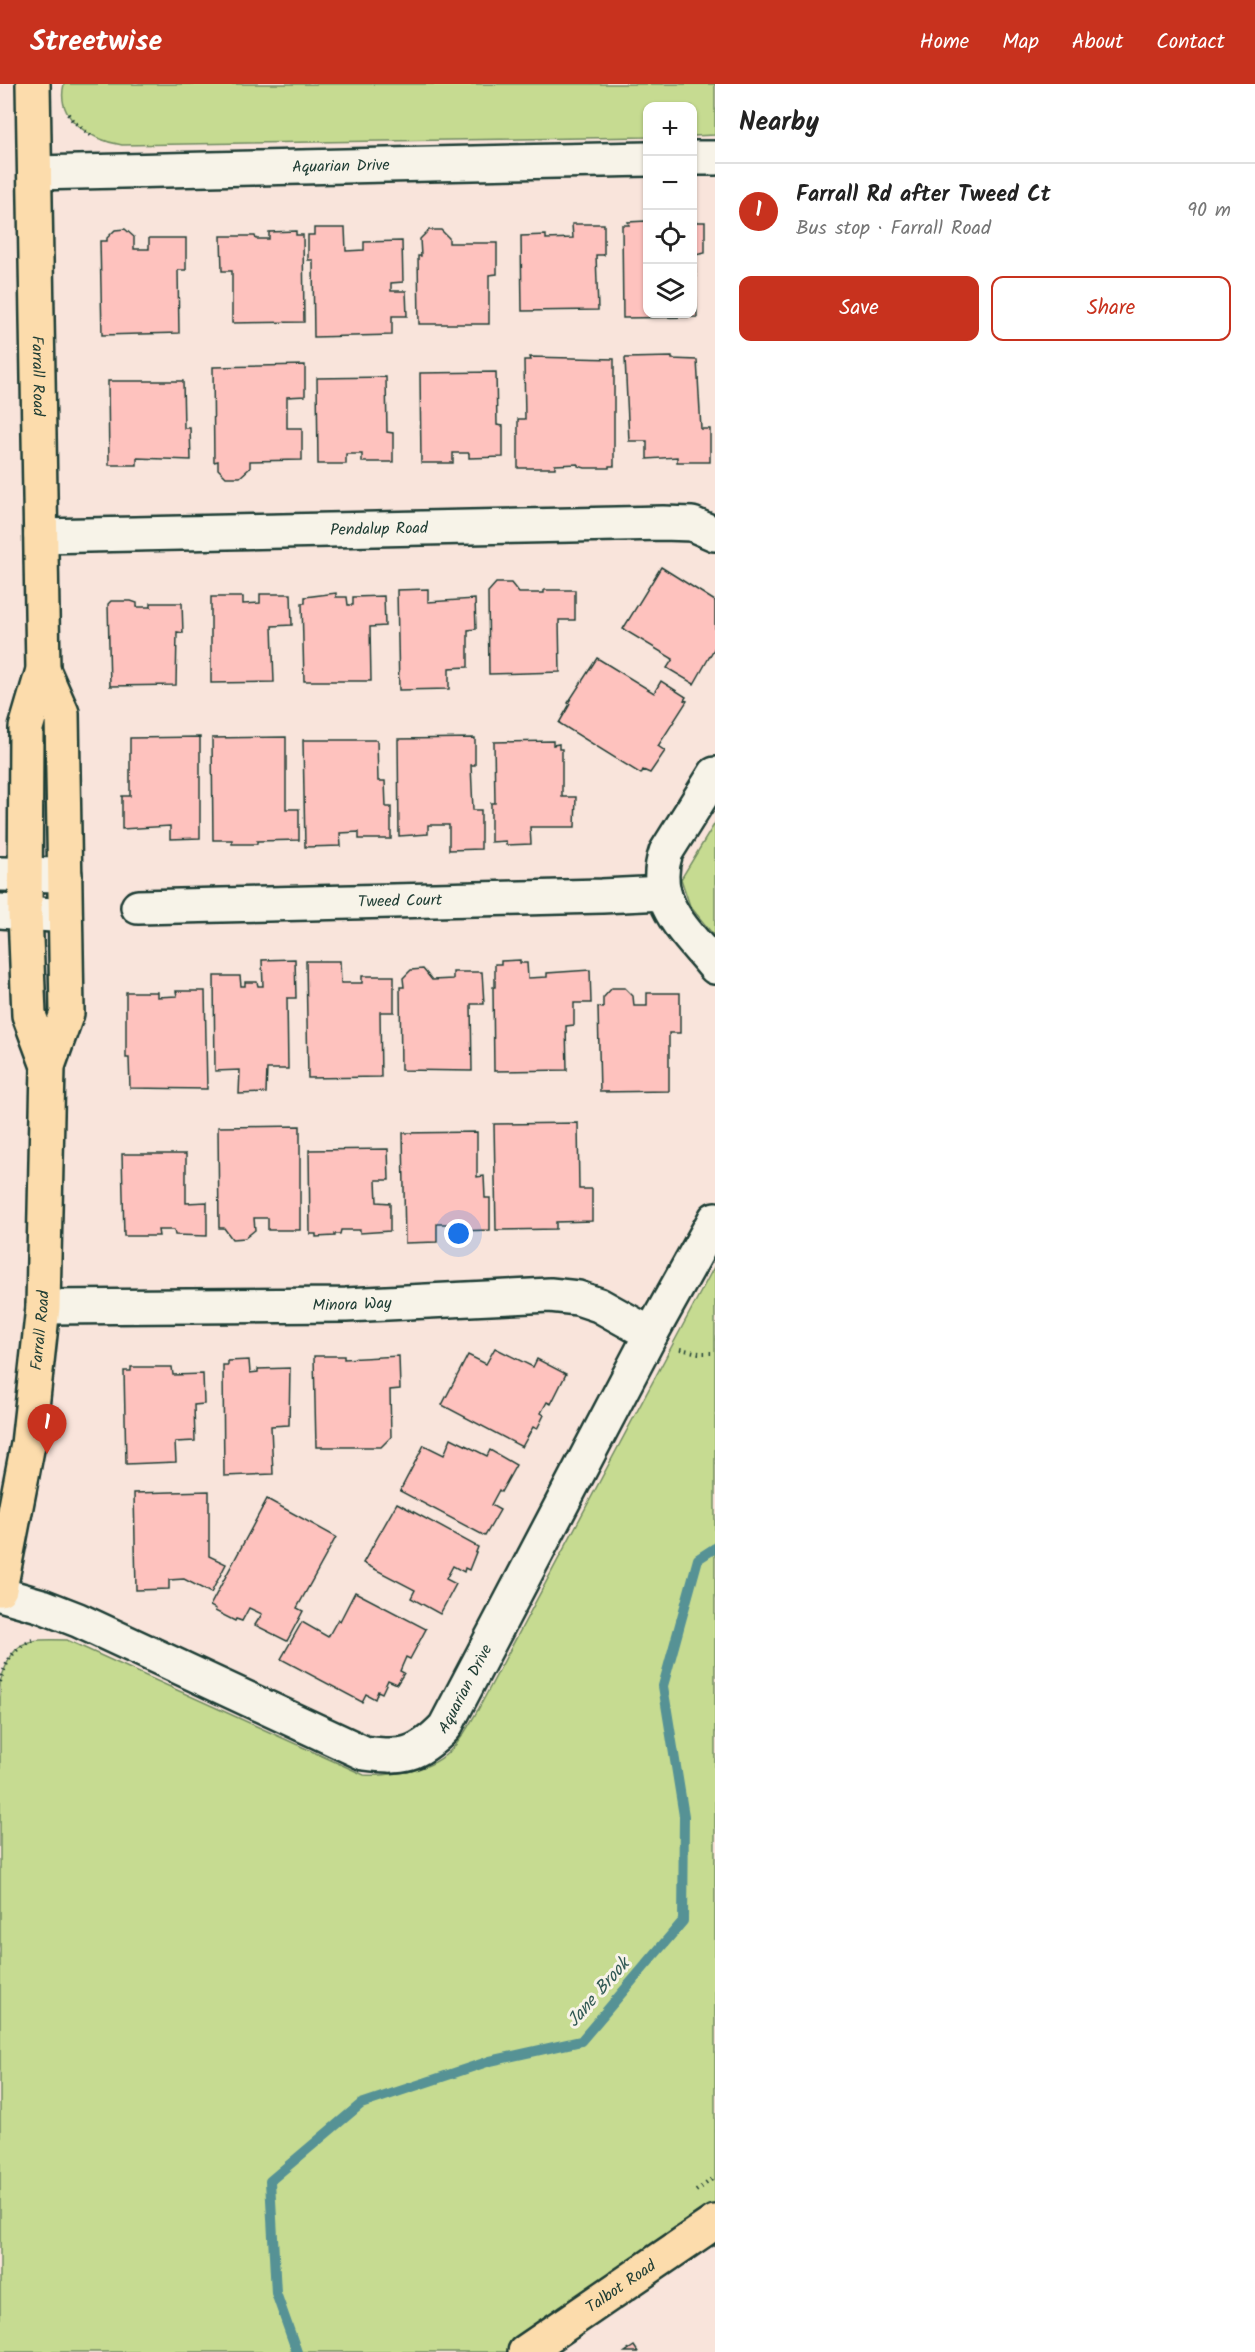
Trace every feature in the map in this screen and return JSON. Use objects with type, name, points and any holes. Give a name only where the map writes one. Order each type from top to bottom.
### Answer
[{"type":"main road","name":"Farrall Road","points":[[33,84],[43,670],[27,728],[13,874],[13,912],[29,1015],[48,1066]]},
{"type":"main road","name":"Farrall Road","points":[[0,1592],[28,1444],[43,1307],[48,1066],[67,1013],[62,713],[43,670]]},
{"type":"main road","name":"Talbot Road","points":[[525,2352],[715,2222]]},
{"type":"street","points":[[697,158],[715,158]]},
{"type":"street","name":"Aquarian Drive","points":[[35,173],[643,159]]},
{"type":"street","name":"Pendalup Road","points":[[41,536],[663,523],[692,524],[715,534]]},
{"type":"street","points":[[715,774],[666,852],[662,865],[667,907],[715,967]]},
{"type":"street","points":[[13,874],[64,874]]},
{"type":"street","name":"Tweed Court","points":[[138,907],[664,893]]},
{"type":"street","points":[[13,912],[65,916]]},
{"type":"street","name":"Aquarian Drive","points":[[0,1592],[78,1620],[364,1753],[388,1756],[409,1753],[428,1744],[445,1727],[662,1340],[715,1219]]},
{"type":"street","name":"Minora Way","points":[[43,1307],[346,1305],[550,1295],[599,1305],[662,1340]]},
{"type":"path","points":[[662,1340],[685,1351],[715,1353]]},
{"type":"path","points":[[0,1682],[7,1660],[21,1645],[43,1638]]},
{"type":"green space","points":[[64,84],[715,84],[715,135],[697,136],[697,102],[643,102],[643,137],[122,145],[99,138],[78,126],[70,118],[63,97]]},
{"type":"green space","points":[[715,823],[715,937],[690,906],[681,879]]},
{"type":"green space","points":[[715,1265],[715,2222],[525,2352],[0,2352],[0,1682],[10,1657],[23,1644],[41,1640],[67,1640],[364,1775],[406,1772],[432,1764],[458,1742],[479,1708]]},
{"type":"building","points":[[643,221],[643,318],[623,318],[622,225],[629,225],[628,222]]},
{"type":"building","points":[[697,222],[705,222],[705,253],[697,255]]},
{"type":"building","points":[[572,224],[604,224],[604,255],[596,255],[598,310],[522,311],[521,236],[546,235],[546,239],[573,238]]},
{"type":"building","points":[[314,228],[345,228],[346,251],[364,250],[364,242],[402,241],[403,282],[391,283],[391,291],[406,291],[407,316],[392,316],[392,335],[314,337],[313,260],[308,260],[308,235],[314,235]]},
{"type":"building","points":[[125,229],[134,237],[134,249],[149,249],[149,238],[186,238],[186,270],[178,270],[179,333],[102,335],[100,241],[107,241],[115,230]]},
{"type":"building","points":[[429,230],[441,230],[449,238],[449,243],[497,243],[497,274],[489,275],[489,324],[419,324],[418,256],[421,256],[420,239]]},
{"type":"building","points":[[296,231],[296,235],[303,235],[304,322],[232,323],[232,271],[222,271],[221,236],[255,236],[256,239],[269,239],[269,232]]},
{"type":"building","points":[[530,357],[614,359],[614,466],[585,468],[578,464],[555,465],[555,468],[518,468],[518,419],[525,419],[524,360],[531,360]]},
{"type":"building","points":[[672,357],[672,359],[697,360],[701,429],[710,429],[710,462],[677,462],[677,457],[647,459],[647,441],[629,441],[625,358]]},
{"type":"building","points":[[305,365],[305,396],[287,397],[287,428],[302,428],[302,460],[250,461],[250,468],[240,477],[226,477],[218,469],[218,461],[214,462],[213,367]]},
{"type":"building","points":[[496,372],[497,425],[503,426],[503,457],[469,458],[469,453],[453,453],[453,463],[421,463],[420,373]]},
{"type":"building","points":[[386,377],[387,432],[393,433],[393,462],[362,462],[362,454],[346,454],[346,464],[318,464],[317,378]]},
{"type":"building","points":[[108,381],[183,381],[184,428],[190,428],[191,460],[137,458],[137,465],[109,465]]},
{"type":"building","points":[[661,567],[715,601],[715,647],[694,684],[667,668],[673,659],[623,629]]},
{"type":"building","points":[[496,583],[511,583],[519,593],[575,590],[575,620],[559,620],[560,672],[489,674],[488,592]]},
{"type":"building","points":[[428,589],[428,602],[475,599],[476,629],[468,630],[468,667],[449,668],[449,689],[399,690],[397,590]]},
{"type":"building","points":[[336,593],[336,597],[347,597],[348,605],[353,605],[353,597],[384,596],[385,626],[370,627],[371,681],[304,681],[302,603],[305,603],[305,597]]},
{"type":"building","points":[[260,594],[291,594],[292,625],[272,626],[274,682],[211,683],[211,597],[243,597],[243,604],[260,603]]},
{"type":"building","points":[[111,601],[131,601],[137,603],[137,607],[151,607],[151,603],[182,603],[183,633],[177,632],[176,685],[110,686],[108,604]]},
{"type":"building","points":[[597,658],[654,693],[661,681],[686,697],[684,700],[687,701],[658,746],[665,751],[650,773],[643,770],[641,774],[559,723],[570,704],[568,703]]},
{"type":"building","points":[[200,737],[200,838],[170,839],[170,826],[122,829],[122,796],[130,796],[130,738]]},
{"type":"building","points":[[286,737],[286,809],[299,809],[299,840],[232,844],[232,840],[213,840],[212,738]]},
{"type":"building","points":[[475,738],[475,765],[471,765],[473,810],[481,810],[481,849],[449,850],[449,825],[428,825],[428,834],[399,836],[398,739]]},
{"type":"building","points":[[303,740],[377,740],[378,781],[385,781],[386,807],[391,807],[391,839],[359,839],[359,832],[340,833],[341,846],[305,847]]},
{"type":"building","points":[[553,741],[553,745],[559,744],[559,749],[562,749],[562,797],[576,797],[575,827],[530,827],[531,844],[506,845],[506,841],[491,842],[491,803],[495,803],[494,742]]},
{"type":"building","points":[[295,959],[296,998],[287,998],[288,1069],[267,1069],[266,1093],[239,1094],[240,1070],[215,1071],[214,976],[240,976],[241,986],[245,986],[245,982],[257,982],[258,986],[263,986],[262,960]]},
{"type":"building","points":[[520,960],[520,963],[527,963],[528,978],[547,977],[547,973],[590,970],[591,1003],[574,1003],[574,1025],[566,1026],[567,1070],[494,1071],[495,964],[501,964],[501,961]]},
{"type":"building","points":[[306,961],[340,961],[341,983],[362,983],[362,976],[394,976],[394,1012],[380,1012],[381,1077],[308,1078]]},
{"type":"building","points":[[423,969],[432,980],[453,979],[453,972],[482,972],[484,1004],[471,1004],[472,1071],[401,1070],[400,987],[404,987],[403,978],[411,970]]},
{"type":"building","points":[[612,988],[625,988],[633,996],[634,1006],[647,1006],[647,993],[680,993],[680,1033],[669,1033],[669,1091],[600,1092],[598,1007],[603,1008],[603,998]]},
{"type":"building","points":[[176,991],[205,991],[207,1089],[130,1088],[129,1058],[126,1058],[126,992],[157,992],[157,997],[177,996]]},
{"type":"building","points":[[578,1123],[579,1189],[592,1189],[592,1221],[556,1222],[556,1229],[496,1230],[494,1124]]},
{"type":"building","points":[[300,1126],[300,1230],[268,1230],[268,1218],[254,1218],[255,1230],[245,1238],[232,1239],[224,1228],[219,1228],[218,1127]]},
{"type":"building","points":[[477,1132],[477,1177],[484,1176],[485,1198],[490,1198],[490,1230],[458,1231],[458,1224],[437,1224],[437,1242],[405,1243],[403,1133]]},
{"type":"building","points":[[388,1149],[389,1180],[376,1180],[377,1202],[390,1203],[390,1231],[360,1233],[360,1230],[341,1230],[340,1234],[335,1234],[335,1236],[316,1237],[316,1234],[310,1234],[309,1150]]},
{"type":"building","points":[[122,1154],[186,1154],[186,1203],[207,1202],[207,1236],[175,1235],[174,1230],[158,1230],[159,1236],[124,1236]]},
{"type":"building","points":[[495,1348],[533,1367],[537,1359],[566,1374],[551,1404],[547,1402],[541,1413],[544,1415],[537,1429],[533,1427],[522,1447],[442,1405],[468,1355],[486,1364]]},
{"type":"building","points":[[314,1356],[344,1356],[344,1359],[399,1356],[400,1389],[390,1390],[391,1437],[381,1447],[316,1447]]},
{"type":"building","points":[[249,1360],[250,1373],[258,1372],[258,1369],[290,1368],[289,1425],[271,1426],[273,1474],[224,1476],[223,1365],[228,1365],[228,1361]]},
{"type":"building","points":[[131,1367],[172,1367],[173,1375],[203,1374],[204,1404],[194,1405],[195,1441],[175,1442],[176,1462],[126,1464],[124,1371],[131,1371]]},
{"type":"building","points":[[451,1438],[487,1456],[490,1450],[516,1465],[491,1505],[500,1510],[485,1536],[400,1491],[424,1445],[444,1455]]},
{"type":"building","points":[[209,1491],[209,1556],[226,1564],[211,1593],[184,1579],[169,1580],[169,1589],[136,1590],[134,1493]]},
{"type":"building","points":[[267,1499],[336,1537],[297,1608],[303,1611],[287,1641],[255,1625],[262,1614],[249,1608],[242,1621],[236,1619],[235,1621],[210,1606]]},
{"type":"building","points":[[397,1503],[478,1547],[469,1570],[465,1568],[464,1572],[453,1566],[446,1579],[456,1584],[440,1614],[411,1598],[415,1590],[363,1563]]},
{"type":"building","points":[[355,1592],[426,1629],[410,1659],[406,1657],[400,1671],[404,1673],[397,1684],[388,1680],[382,1693],[378,1691],[375,1699],[366,1694],[362,1702],[281,1659],[302,1622],[328,1637],[338,1619],[340,1621]]},
{"type":"building","points":[[634,2346],[638,2352],[625,2352]]},
{"type":"waterway","name":"Jane Brook","points":[[297,2352],[276,2293],[270,2181],[361,2104],[490,2061],[581,2041],[683,1921],[684,1816],[663,1686],[698,1559],[715,1548]]},
{"type":"place","name":"Farrall Rd after Tweed Ct","points":[[47,1454]]}]
